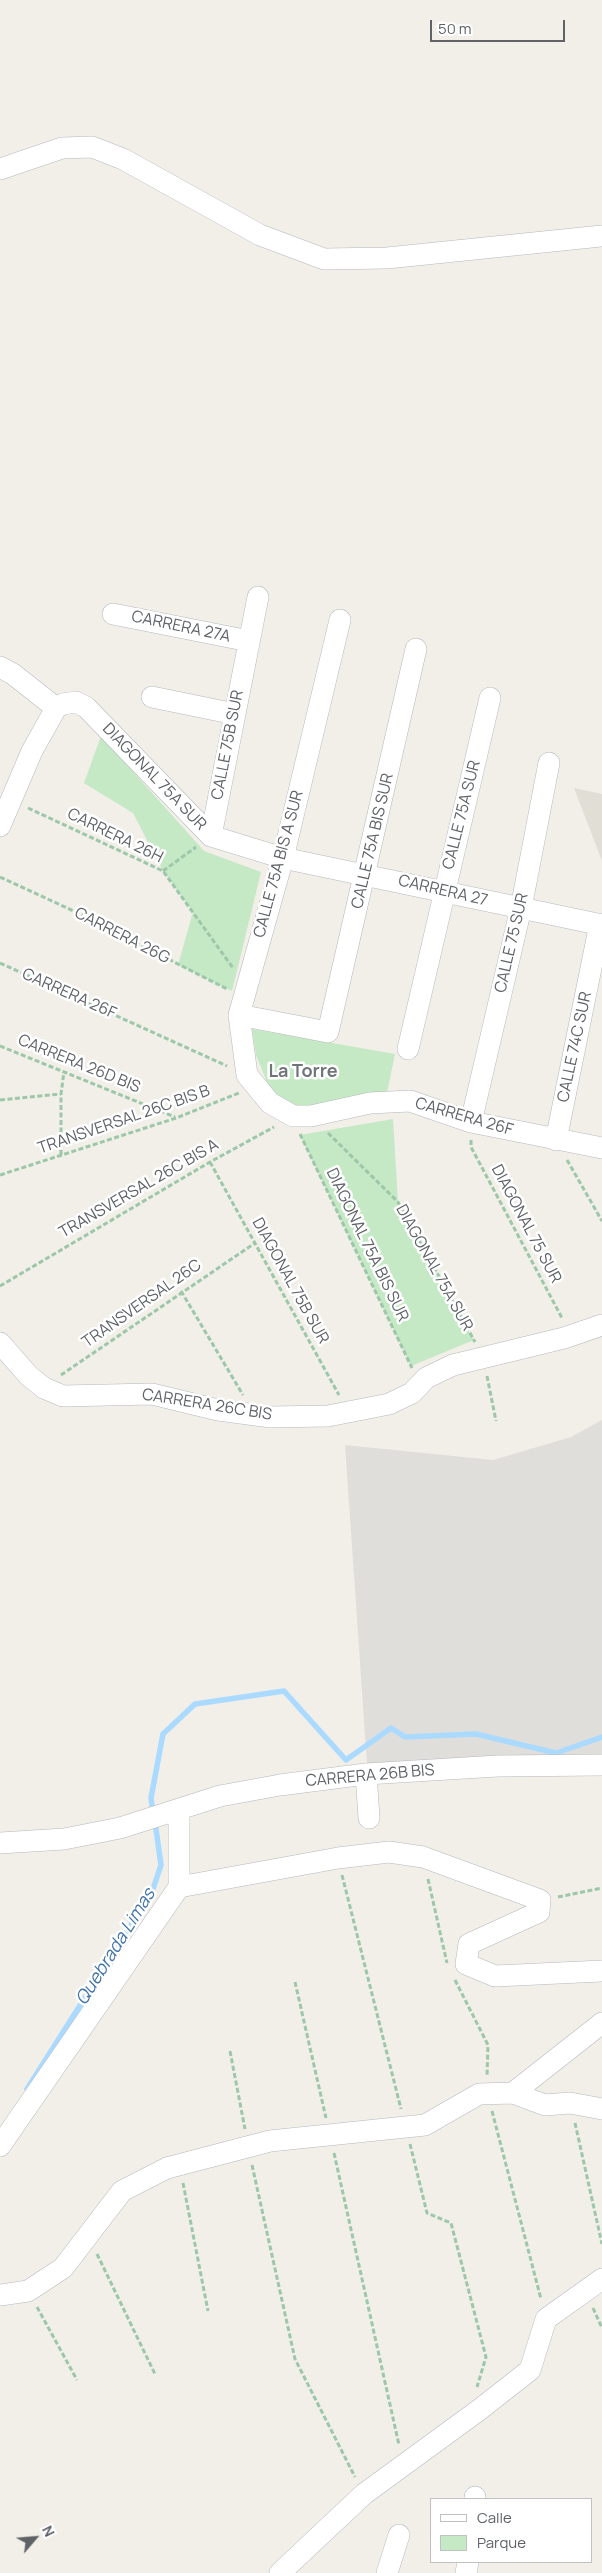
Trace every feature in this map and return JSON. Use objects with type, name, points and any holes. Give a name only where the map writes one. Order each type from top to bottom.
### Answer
[{"type":"street","points":[[0,169],[62,148],[92,147],[124,159],[260,235],[324,259],[387,258],[602,236]]},
{"type":"street","name":"CALLE 75B SUR","points":[[210,836],[258,597]]},
{"type":"street","name":"CARRERA 27A","points":[[113,614],[249,641]]},
{"type":"street","name":"CALLE 75A BIS A SUR","points":[[252,1081],[243,999],[283,858],[340,620]]},
{"type":"street","name":"CALLE 75A BIS SUR","points":[[243,999],[328,1032],[366,874],[416,649]]},
{"type":"street","points":[[0,667],[13,674],[56,708],[32,751],[0,826]]},
{"type":"street","points":[[152,697],[235,714]]},
{"type":"street","name":"CALLE 75A SUR","points":[[408,1049],[443,891],[490,698]]},
{"type":"street","name":"DIAGONAL 75A SUR","points":[[56,708],[63,704],[76,702],[86,707],[210,836],[283,858]]},
{"type":"street","name":"CALLE 75 SUR","points":[[471,1122],[521,908],[549,762]]},
{"type":"street","name":"CARRERA 27","points":[[283,858],[601,924]]},
{"type":"street","name":"CALLE 74C SUR","points":[[556,1140],[601,924]]},
{"type":"street","points":[[252,1081],[270,1103],[302,1116]]},
{"type":"street","name":"CARRERA 26F","points":[[302,1116],[370,1103],[410,1101],[471,1122],[602,1148]]},
{"type":"street","name":"CARRERA 26C BIS","points":[[53,1392],[152,1394],[218,1410],[255,1414],[328,1416],[389,1404],[412,1393],[426,1378],[453,1365],[571,1336],[602,1325]]},
{"type":"street","points":[[0,1343],[29,1376],[53,1392]]},
{"type":"street","name":"CARRERA 26B BIS","points":[[0,1843],[64,1839],[143,1822],[220,1796],[366,1774],[498,1766],[602,1765]]},
{"type":"street","points":[[366,1774],[369,1818]]},
{"type":"street","points":[[0,2146],[179,1887],[172,1812]]},
{"type":"street","points":[[179,1887],[338,1858],[389,1852],[423,1857],[540,1900],[538,1912],[469,1944],[466,1964],[496,1976],[602,1971]]},
{"type":"street","points":[[513,2092],[602,2023]]},
{"type":"street","points":[[0,2295],[28,2291],[63,2268],[122,2191],[144,2178],[179,2165],[270,2141],[425,2125],[478,2094],[513,2092],[545,2105],[570,2103],[602,2109]]},
{"type":"street","points":[[280,2573],[364,2494],[480,2410],[530,2370],[546,2319],[602,2279]]},
{"type":"street","points":[[387,2573],[399,2535]]},
{"type":"path","name":"CARRERA 26H","points":[[11,800],[163,871],[243,999]]},
{"type":"path","points":[[163,871],[210,836]]},
{"type":"path","name":"CARRERA 26G","points":[[0,877],[78,913],[243,999]]},
{"type":"path","name":"CARRERA 26F","points":[[0,963],[252,1081]]},
{"type":"path","name":"CARRERA 26D BIS","points":[[0,1046],[176,1118]]},
{"type":"path","points":[[61,1155],[61,1094],[64,1072]]},
{"type":"path","name":"TRANSVERSAL 26C BIS B","points":[[0,1175],[176,1118],[252,1081]]},
{"type":"path","points":[[0,1100],[61,1094]]},
{"type":"path","name":"TRANSVERSAL 26C BIS A","points":[[0,1286],[210,1162],[302,1116]]},
{"type":"path","name":"DIAGONAL 75A SUR","points":[[302,1116],[398,1202],[483,1357],[496,1422]]},
{"type":"path","name":"DIAGONAL 75A BIS SUR","points":[[302,1116],[308,1153],[420,1384]]},
{"type":"path","name":"DIAGONAL 75 SUR","points":[[471,1122],[470,1147],[571,1336]]},
{"type":"path","points":[[556,1140],[602,1221]]},
{"type":"path","name":"DIAGONAL 75B SUR","points":[[210,1162],[348,1412]]},
{"type":"path","name":"TRANSVERSAL 26C","points":[[53,1392],[181,1291],[254,1242]]},
{"type":"path","points":[[181,1291],[255,1414]]},
{"type":"path","points":[[540,1900],[602,1888]]},
{"type":"path","points":[[296,1982],[404,2464]]},
{"type":"path","points":[[230,2051],[248,2147],[295,2359],[364,2494]]},
{"type":"path","points":[[570,2103],[602,2244]]},
{"type":"path","points":[[179,2165],[208,2311]]},
{"type":"path","points":[[88,2235],[155,2374]]},
{"type":"path","points":[[28,2291],[77,2380]]},
{"type":"shaded area","points":[[574,788],[602,794],[602,861]]},
{"type":"shaded area","points":[[602,1420],[602,1756],[367,1764],[345,1445],[493,1460],[571,1437]]},
{"type":"green space","points":[[101,736],[204,851],[261,872],[232,991],[178,965],[193,912],[163,871],[133,813],[84,783]]},
{"type":"green space","points":[[252,1029],[395,1054],[387,1093],[311,1110],[284,1101],[269,1087],[256,1055]]},
{"type":"green space","points":[[393,1119],[398,1202],[474,1340],[411,1366],[300,1135]]},
{"type":"waterway","name":"Quebrada Limas","points":[[153,1813],[151,1798],[163,1734],[195,1704],[284,1691],[346,1760],[391,1728],[405,1737],[476,1734],[556,1753],[602,1737]]},
{"type":"waterway","name":"Quebrada Limas","points":[[27,2089],[152,1892],[161,1865],[155,1822]]},
{"type":"district","name":"La Torre","points":[[303,1072]]}]
